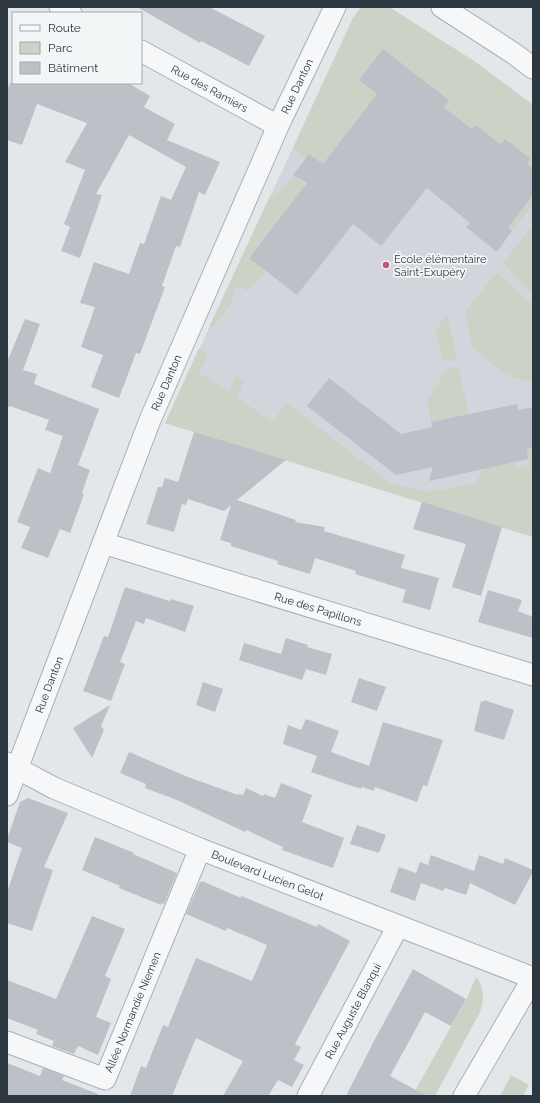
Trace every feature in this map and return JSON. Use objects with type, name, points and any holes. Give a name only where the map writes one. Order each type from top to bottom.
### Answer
[{"type":"street","points":[[60,7],[69,12]]},
{"type":"street","name":"Rue Danton","points":[[7,795],[12,765],[103,543],[150,420],[278,126],[334,7]]},
{"type":"street","points":[[442,7],[533,68]]},
{"type":"street","name":"Rue des Ramiers","points":[[142,52],[278,126]]},
{"type":"street","name":"Rue des Papillons","points":[[103,543],[533,675]]},
{"type":"street","name":"Boulevard Lucien Gelot","points":[[12,765],[54,788],[200,849],[533,978]]},
{"type":"street","name":"Allée Normandie Niemen","points":[[7,1042],[102,1088],[200,849]]},
{"type":"street","name":"Rue Auguste Blanqui","points":[[308,1096],[398,926]]},
{"type":"street","points":[[464,1096],[533,978]]},
{"type":"shaded area","name":"École élémentaire Saint-Exupéry","points":[[361,7],[389,7],[474,61],[533,105],[533,537],[165,423],[353,18]]},
{"type":"green space","points":[[361,7],[389,7],[474,61],[533,105],[533,169],[505,139],[500,143],[476,125],[472,129],[449,111],[434,120],[449,100],[383,49],[359,80],[377,94],[323,164],[310,154],[306,158],[293,148],[353,18]]},
{"type":"green space","points":[[294,176],[326,201],[290,205],[249,257],[266,271],[248,291],[237,286],[229,306],[214,327],[209,327],[270,196],[275,197]]},
{"type":"green space","points":[[533,195],[533,204],[512,231],[488,212]]},
{"type":"green space","points":[[533,225],[533,294],[509,270],[504,262]]},
{"type":"green space","points":[[496,273],[504,278],[533,305],[533,383],[503,373],[473,348],[465,312]]},
{"type":"green space","points":[[447,314],[457,359],[444,362],[435,331]]},
{"type":"green space","points":[[199,348],[208,354],[199,373],[229,392],[236,376],[244,381],[237,397],[272,422],[287,403],[392,484],[429,492],[475,483],[488,463],[497,466],[516,462],[518,468],[529,466],[527,449],[533,447],[533,537],[165,423]]},
{"type":"green space","points":[[458,366],[469,414],[431,422],[427,401],[447,368]]},
{"type":"green space","points":[[476,977],[481,985],[483,994],[480,1012],[435,1096],[412,1096],[467,998]]},
{"type":"green space","points":[[511,1075],[529,1085],[523,1096],[500,1096]]},
{"type":"building","points":[[137,7],[209,7],[265,36],[249,66],[201,41],[200,43]]},
{"type":"building","points":[[383,49],[449,100],[444,107],[472,129],[476,125],[500,144],[505,139],[530,158],[527,164],[533,169],[533,195],[508,227],[512,231],[497,252],[466,227],[470,223],[427,188],[381,246],[353,224],[297,295],[249,258],[307,183],[293,175],[309,154],[323,164],[377,94],[359,80]]},
{"type":"building","points":[[10,83],[130,84],[150,96],[144,107],[175,124],[167,140],[220,162],[205,195],[199,192],[180,247],[176,246],[162,286],[165,287],[140,354],[136,353],[119,398],[91,387],[103,355],[81,347],[95,307],[80,303],[94,262],[129,274],[140,243],[144,244],[161,196],[171,200],[186,167],[129,135],[96,194],[102,195],[80,258],[61,251],[70,227],[64,224],[85,170],[65,162],[87,123],[37,104],[22,145],[7,140],[7,90]]},
{"type":"building","points":[[25,319],[40,324],[23,370],[37,374],[34,384],[99,409],[78,465],[90,470],[82,493],[84,494],[70,533],[60,529],[48,558],[21,548],[30,527],[17,522],[38,468],[50,473],[63,436],[45,430],[49,420],[10,406],[7,407],[7,362]]},
{"type":"building","points":[[329,378],[401,434],[432,427],[431,422],[517,404],[518,410],[533,407],[533,447],[527,449],[528,459],[429,481],[433,467],[396,475],[307,406]]},
{"type":"building","points":[[194,432],[286,460],[237,500],[296,520],[295,522],[325,527],[324,531],[405,555],[401,568],[439,578],[430,610],[402,602],[406,590],[355,574],[356,571],[315,558],[310,574],[277,564],[278,561],[231,546],[231,543],[220,540],[231,505],[224,511],[188,499],[186,505],[182,504],[174,532],[146,524],[158,487],[162,487],[165,478],[178,482]]},
{"type":"building","points":[[422,502],[502,527],[481,596],[452,587],[466,544],[413,529]]},
{"type":"building","points":[[125,587],[170,601],[171,599],[194,606],[185,632],[146,618],[144,624],[136,621],[120,662],[125,664],[111,701],[83,691],[104,636],[108,637]]},
{"type":"building","points":[[488,590],[522,600],[518,611],[533,617],[533,638],[478,622]]},
{"type":"building","points":[[286,638],[308,645],[307,647],[332,654],[326,675],[306,669],[302,680],[239,660],[244,643],[281,654]]},
{"type":"building","points":[[359,678],[386,687],[377,711],[351,702]]},
{"type":"building","points":[[203,682],[223,689],[215,712],[196,705]]},
{"type":"building","points":[[484,700],[514,710],[504,740],[474,731],[481,701],[484,702]]},
{"type":"building","points":[[110,705],[101,726],[104,730],[92,758],[73,728]]},
{"type":"building","points":[[306,719],[339,731],[331,752],[369,766],[383,722],[443,740],[427,786],[423,785],[417,802],[375,787],[374,791],[362,787],[361,789],[311,772],[317,756],[283,744],[288,725],[301,730]]},
{"type":"building","points":[[129,752],[188,777],[238,795],[243,795],[246,788],[263,796],[264,794],[275,798],[281,783],[312,795],[302,822],[344,838],[333,868],[282,850],[283,847],[246,830],[245,832],[177,800],[145,788],[146,784],[120,773]]},
{"type":"building","points":[[28,798],[68,813],[44,867],[53,870],[32,931],[7,923],[7,892],[22,848],[7,842],[7,839],[20,802]]},
{"type":"building","points":[[357,825],[386,835],[379,853],[350,844]]},
{"type":"building","points":[[95,837],[177,873],[164,904],[162,903],[161,905],[119,888],[120,886],[82,870]]},
{"type":"building","points":[[431,855],[474,871],[479,855],[503,864],[505,858],[533,870],[533,872],[515,905],[470,883],[466,895],[445,888],[443,891],[421,883],[415,901],[390,892],[399,867],[416,873],[420,862],[428,865]]},
{"type":"building","points":[[202,881],[241,898],[241,896],[317,927],[318,924],[350,941],[295,1044],[301,1047],[294,1060],[304,1065],[292,1087],[278,1080],[268,1096],[223,1096],[243,1061],[196,1038],[172,1096],[130,1096],[141,1066],[146,1068],[163,1025],[168,1027],[196,958],[252,981],[267,945],[227,928],[226,931],[186,914],[200,882]]},
{"type":"building","points":[[92,916],[125,929],[105,976],[111,979],[96,1017],[111,1023],[98,1055],[78,1046],[74,1054],[52,1046],[54,1041],[36,1034],[38,1030],[7,1018],[7,980],[56,999]]},
{"type":"building","points":[[413,969],[466,999],[451,1026],[425,1012],[390,1076],[427,1096],[346,1096],[375,1039]]},
{"type":"building","points":[[7,1063],[40,1076],[43,1068],[64,1076],[62,1080],[98,1094],[98,1096],[7,1096]]},
{"type":"place","name":"École élémentaire Saint-Exupéry","points":[[386,265]]}]
